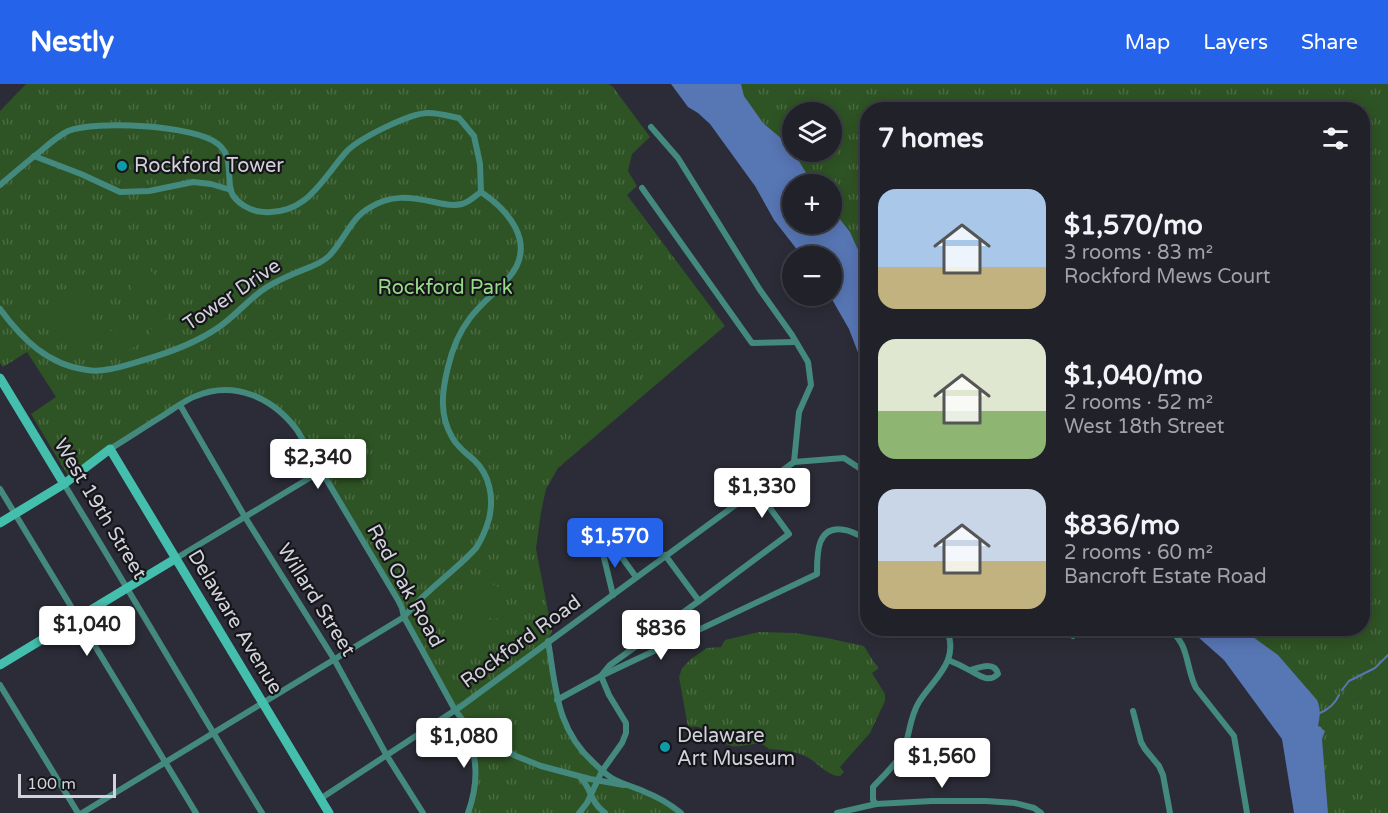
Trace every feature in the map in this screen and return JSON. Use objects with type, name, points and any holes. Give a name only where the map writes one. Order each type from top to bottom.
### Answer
[{"type":"street","points":[[0,185],[57,137],[69,131],[103,125],[167,128],[198,134],[218,144],[228,158],[231,190],[234,197],[246,207],[262,212],[281,211],[302,203],[321,185],[349,150],[365,137],[408,118],[426,113],[459,118],[474,136],[480,164],[481,192],[496,202],[514,225],[521,243],[519,260],[511,275],[473,314],[465,326],[448,365],[443,390],[442,407],[445,424],[455,442],[476,462],[486,477],[491,493],[491,510],[485,529],[474,550],[417,601],[404,617],[82,813]]},
{"type":"street","points":[[651,127],[678,158],[808,362],[811,385],[799,412],[794,462],[844,458],[860,468]]},
{"type":"street","points":[[34,156],[120,192],[149,191],[193,182],[231,190]]},
{"type":"street","points":[[642,188],[752,343],[795,342]]},
{"type":"street","name":"Tower Drive","points":[[0,309],[33,347],[59,362],[87,370],[115,368],[191,344],[220,326],[278,280],[325,259],[349,226],[367,209],[383,200],[409,197],[443,204],[462,204],[481,192]]},
{"type":"street","name":"West 19th Street","points":[[0,378],[5,395],[64,484],[128,588],[262,813]]},
{"type":"street","name":"Red Oak Road","points":[[110,449],[196,396],[220,390],[246,393],[278,409],[292,424],[321,471],[398,600],[404,617],[454,710],[471,731],[487,742],[541,766],[580,777],[624,785]]},
{"type":"street","name":"Willard Street","points":[[180,405],[245,517],[334,659],[387,756],[423,813]]},
{"type":"street","points":[[0,523],[64,484],[110,449]]},
{"type":"street","name":"Delaware Avenue","points":[[110,449],[329,813]]},
{"type":"street","name":"Rockford Road","points":[[320,799],[454,710],[794,462]]},
{"type":"street","points":[[0,665],[321,471]]},
{"type":"street","points":[[0,489],[196,813]]},
{"type":"street","points":[[601,676],[610,665],[789,534],[756,489]]},
{"type":"street","points":[[557,700],[601,676],[817,574],[818,545],[826,533],[836,529],[847,530],[860,536]]},
{"type":"street","points":[[613,595],[600,541],[605,537],[636,577]]},
{"type":"street","points":[[665,555],[699,601]]},
{"type":"street","points":[[876,804],[873,800],[873,787],[893,766],[903,750],[919,702],[940,676],[948,660],[950,636]]},
{"type":"street","points":[[1176,636],[1182,642],[1186,652],[1196,688],[1234,736],[1247,813]]},
{"type":"street","points":[[548,641],[557,700],[573,739],[590,760],[612,779],[666,802],[681,813]]},
{"type":"street","points":[[948,660],[970,670]]},
{"type":"street","points":[[579,813],[587,803],[602,771],[622,743],[626,733],[626,723],[609,695],[601,676]]},
{"type":"street","points":[[0,686],[78,813]]},
{"type":"street","points":[[1132,711],[1141,742],[1163,775],[1170,813]]},
{"type":"street","name":"Red Oak Road","points":[[467,726],[476,768],[475,786],[468,813]]},
{"type":"street","points":[[580,777],[586,783],[595,804],[606,813]]},
{"type":"street","points":[[837,813],[876,804],[932,801],[1015,803],[1034,808],[1041,813]]},
{"type":"green space","name":"Rockford Park","points":[[26,84],[609,84],[613,87],[650,137],[632,154],[628,171],[637,186],[627,195],[725,326],[558,468],[546,489],[536,549],[552,631],[548,641],[567,728],[602,771],[597,780],[645,792],[681,813],[468,813],[475,786],[467,726],[402,608],[297,430],[271,404],[229,390],[197,396],[70,479],[31,414],[56,397],[27,352],[3,367],[0,363],[0,111]]},
{"type":"green space","points":[[703,84],[1388,84],[1388,813],[1312,813],[1306,723],[1218,636],[1370,636],[1370,102],[860,102],[860,333],[842,285],[842,246],[831,246],[831,234],[842,234],[842,174],[783,174]]},
{"type":"green space","points":[[142,267],[155,275],[160,290],[142,300],[132,294],[128,275],[133,269]]},
{"type":"green space","points":[[73,286],[95,297],[85,334],[81,337],[49,321],[48,315],[53,299],[62,291]]},
{"type":"green space","points":[[163,308],[168,318],[147,328],[142,319]]},
{"type":"green space","points":[[169,320],[174,330],[153,341],[148,331]]},
{"type":"green space","points":[[125,324],[130,334],[109,344],[105,334]]},
{"type":"green space","points":[[131,337],[136,346],[116,356],[111,347]]},
{"type":"green space","points":[[492,584],[500,588],[504,614],[491,620],[491,618],[472,617],[469,604],[471,594],[479,587]]},
{"type":"green space","points":[[489,623],[490,635],[468,636],[467,625]]},
{"type":"green space","points":[[759,632],[794,633],[864,646],[878,666],[878,669],[872,673],[885,694],[885,701],[870,733],[840,767],[844,772],[840,776],[831,774],[798,753],[769,749],[761,744],[727,745],[702,728],[688,727],[679,677],[682,668],[707,648],[721,647],[725,640]]},
{"type":"water","points":[[671,84],[741,84],[744,96],[763,123],[782,139],[782,162],[799,162],[807,174],[782,174],[782,230],[755,186],[710,124],[688,107]]},
{"type":"water","points":[[842,222],[850,232],[860,254],[860,358],[849,329],[836,306],[842,306],[842,246],[794,246],[785,234],[842,234]]},
{"type":"water","points":[[1197,636],[1252,636],[1278,655],[1317,700],[1320,713],[1318,726],[1325,731],[1322,739],[1328,813],[1294,813],[1282,739],[1224,660]]},
{"type":"waterway","points":[[1342,690],[1349,681],[1375,668],[1388,655]]},
{"type":"waterway","points":[[1320,713],[1331,706],[1339,695]]},
{"type":"place","name":"Rockford Tower","points":[[122,166]]},
{"type":"place","name":"Delaware Art Museum","points":[[665,747]]}]
